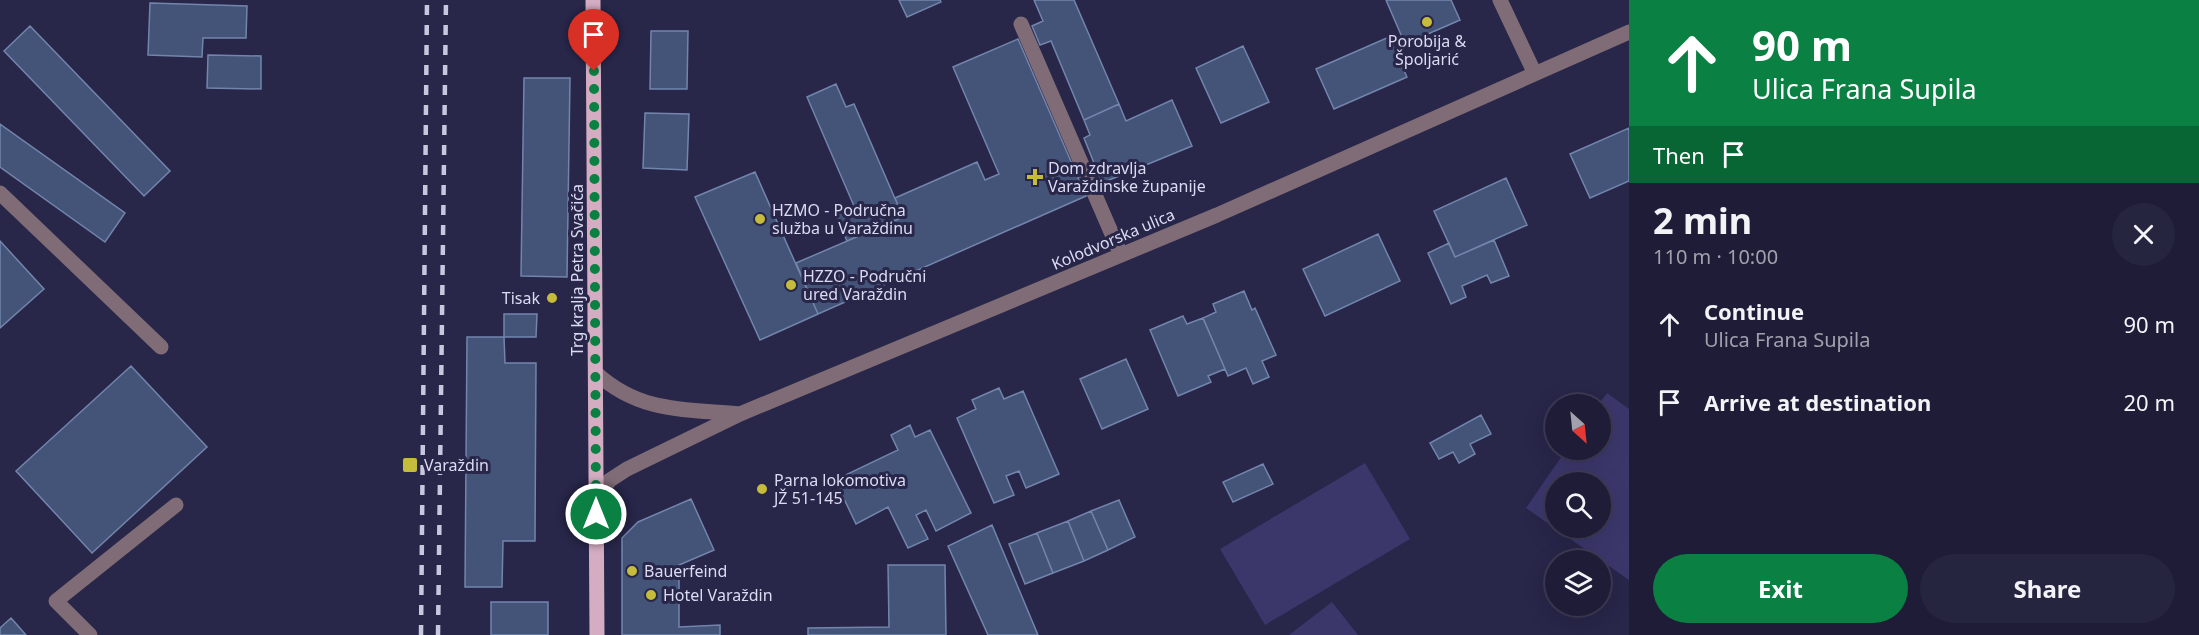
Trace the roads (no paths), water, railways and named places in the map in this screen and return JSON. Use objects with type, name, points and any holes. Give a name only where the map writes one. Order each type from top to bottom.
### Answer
[{"type":"main road","name":"Trg kralja Petra Svačića","points":[[593,0],[597,635]]},
{"type":"street","points":[[1500,0],[1534,72]]},
{"type":"street","points":[[1021,24],[1121,255]]},
{"type":"street","name":"Kolodvorska ulica","points":[[740,414],[1217,215],[1534,72],[1629,32]]},
{"type":"street","points":[[0,193],[161,347]]},
{"type":"street","name":"Trg kralja Petra Svačića","points":[[596,373],[623,393],[636,400],[659,407],[740,414]]},
{"type":"street","points":[[596,496],[610,480],[627,469],[740,414]]},
{"type":"street","points":[[90,635],[56,601],[176,505]]},
{"type":"railway","points":[[421,635],[427,0]]},
{"type":"railway","points":[[438,635],[446,0]]},
{"type":"place","name":"Porobija & Špoljarić","points":[[1427,22]]},
{"type":"place","name":"Dom zdravlja Varaždinske županije","points":[[1035,177]]},
{"type":"place","name":"HZMO - Područna služba u Varaždinu","points":[[760,219]]},
{"type":"place","name":"HZZO - Područni ured Varaždin","points":[[791,285]]},
{"type":"place","name":"Tisak","points":[[552,298]]},
{"type":"place","name":"Varaždin","points":[[410,465]]},
{"type":"place","name":"Parna lokomotiva JŽ 51-145","points":[[762,489]]},
{"type":"place","name":"Bauerfeind","points":[[632,571]]},
{"type":"place","name":"Hotel Varaždin","points":[[651,595]]}]
